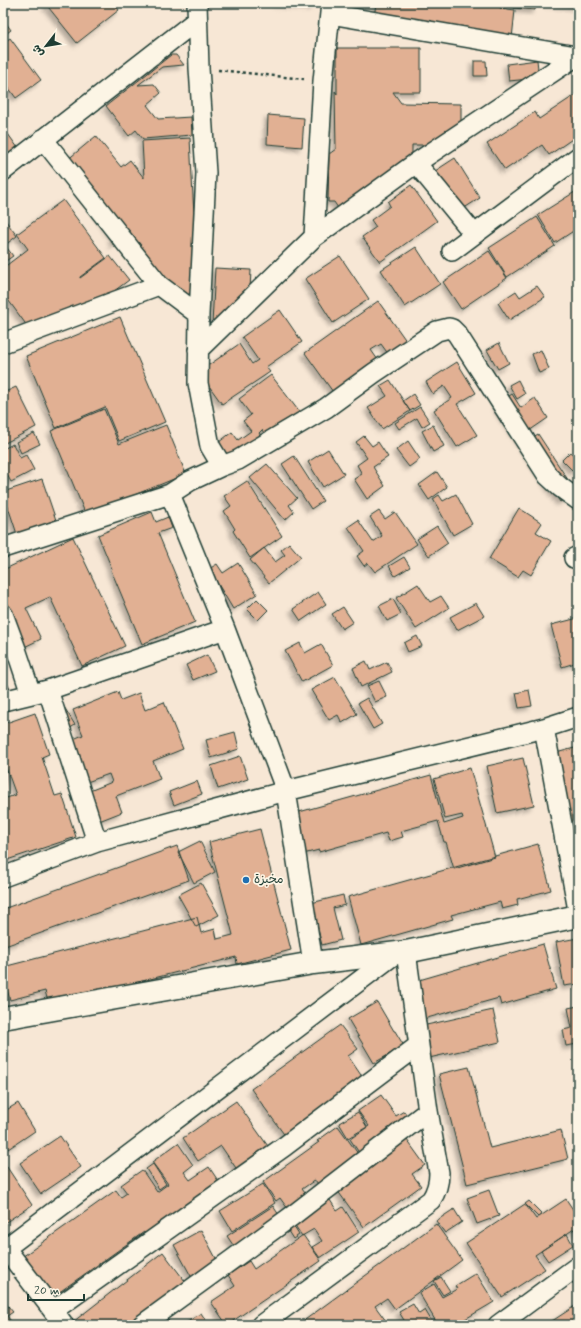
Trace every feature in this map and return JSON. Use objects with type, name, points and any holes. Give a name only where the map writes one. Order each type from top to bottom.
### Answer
[{"type":"main road","points":[[4,1014],[313,963],[400,953],[578,916]]},
{"type":"street","points":[[314,237],[323,81],[330,8],[577,56]]},
{"type":"street","points":[[197,11],[206,173],[198,315],[198,383],[210,446],[222,466]]},
{"type":"street","points":[[3,171],[44,139],[197,11]]},
{"type":"street","points":[[198,350],[314,237],[416,163],[577,56]]},
{"type":"street","points":[[44,139],[159,285],[198,315]]},
{"type":"street","points":[[452,251],[578,157]]},
{"type":"street","points":[[416,163],[474,234]]},
{"type":"street","points":[[3,343],[159,285]]},
{"type":"street","points":[[3,548],[170,494],[190,481],[238,460],[313,416],[436,331],[449,328],[452,328],[457,334],[548,476],[578,500]]},
{"type":"street","points":[[170,494],[225,629],[286,792],[313,963]]},
{"type":"street","points":[[3,614],[16,649],[39,692],[97,842]]},
{"type":"street","points":[[3,701],[39,692],[225,629]]},
{"type":"street","points":[[3,877],[97,842],[286,792],[544,728],[578,717]]},
{"type":"street","points":[[544,728],[578,910]]},
{"type":"street","points":[[262,1325],[431,1200],[437,1189],[439,1173],[428,1111],[419,1045],[400,953],[4,1247],[59,1318],[419,1045]]},
{"type":"street","points":[[142,1325],[292,1216],[428,1111]]},
{"type":"street","points":[[498,1325],[578,1266]]},
{"type":"path","points":[[199,68],[323,81]]},
{"type":"building","points":[[45,3],[114,3],[119,10],[77,43]]},
{"type":"building","points":[[276,3],[313,3],[313,6]]},
{"type":"building","points":[[376,3],[500,3],[500,8],[515,10],[511,48],[374,18]]},
{"type":"building","points":[[514,3],[536,3],[535,10],[514,8]]},
{"type":"building","points":[[547,3],[578,3],[578,6]]},
{"type":"building","points":[[3,19],[11,30],[3,36]]},
{"type":"building","points":[[10,38],[41,80],[16,98],[3,80],[3,43]]},
{"type":"building","points":[[337,48],[421,48],[421,92],[393,92],[401,103],[461,104],[461,122],[430,145],[412,145],[412,157],[340,211],[334,202],[328,202],[329,154],[336,149],[335,91],[337,94]]},
{"type":"building","points":[[171,55],[176,55],[184,65],[162,67],[138,85],[154,84],[161,93],[147,105],[158,119],[191,117],[192,135],[143,139],[136,130],[129,136],[106,106]]},
{"type":"building","points":[[537,60],[539,78],[509,81],[507,64]]},
{"type":"building","points":[[474,61],[486,61],[487,76],[474,76]]},
{"type":"building","points":[[578,93],[578,135],[549,155],[542,145],[505,170],[487,144],[535,112],[539,119]]},
{"type":"building","points":[[268,115],[304,118],[302,147],[267,144]]},
{"type":"building","points":[[8,134],[18,148],[3,158],[3,137]]},
{"type":"building","points":[[96,136],[121,167],[130,160],[144,178],[142,141],[190,138],[198,295],[167,297],[131,250],[130,231],[113,245],[113,237],[66,161]]},
{"type":"building","points":[[455,158],[480,198],[455,214],[429,175]]},
{"type":"building","points":[[411,185],[437,221],[380,262],[362,237],[376,227],[371,220],[390,206],[388,202]]},
{"type":"building","points":[[578,190],[578,228],[555,243],[538,215]]},
{"type":"building","points":[[63,200],[106,258],[80,278],[110,256],[129,280],[79,317],[36,338],[3,293],[3,268],[28,249],[17,234]]},
{"type":"building","points":[[3,217],[17,236],[5,245],[13,256],[3,263]]},
{"type":"building","points":[[537,217],[555,246],[507,277],[489,248]]},
{"type":"building","points":[[416,247],[440,284],[405,307],[381,270]]},
{"type":"building","points":[[489,251],[507,278],[461,309],[443,282]]},
{"type":"building","points":[[340,256],[369,299],[333,323],[305,279]]},
{"type":"building","points":[[215,268],[251,270],[249,310],[212,324]]},
{"type":"building","points":[[537,286],[545,297],[509,320],[498,303],[516,291],[520,297]]},
{"type":"building","points":[[378,301],[407,342],[389,355],[381,344],[371,350],[378,360],[333,392],[305,353]]},
{"type":"building","points":[[280,310],[302,342],[266,367],[270,372],[222,404],[199,372],[239,344],[252,364],[258,360],[242,337]]},
{"type":"building","points":[[120,317],[165,422],[119,441],[105,407],[56,428],[26,356]]},
{"type":"building","points":[[499,343],[509,363],[498,369],[487,350]]},
{"type":"building","points":[[541,350],[549,369],[539,373],[532,354]]},
{"type":"building","points":[[457,362],[476,393],[457,404],[477,435],[457,447],[434,410],[452,398],[444,386],[433,394],[426,382]]},
{"type":"building","points":[[271,375],[304,418],[271,443],[262,430],[259,433],[268,444],[232,471],[214,446],[232,432],[238,440],[251,431],[243,421],[251,415],[239,399]]},
{"type":"building","points":[[390,380],[410,411],[382,429],[368,408],[387,396],[380,386]]},
{"type":"building","points":[[518,380],[525,394],[517,399],[509,385]]},
{"type":"building","points":[[16,387],[36,427],[3,444],[3,393]]},
{"type":"building","points":[[413,394],[420,405],[410,411],[403,401]]},
{"type":"building","points":[[512,394],[521,408],[535,398],[548,418],[526,433],[530,439],[538,434],[576,492],[560,502],[496,405]]},
{"type":"building","points":[[420,407],[430,422],[422,427],[417,418],[399,429],[395,423]]},
{"type":"building","points":[[104,409],[119,444],[166,425],[186,474],[132,496],[134,500],[88,520],[51,431]]},
{"type":"building","points":[[433,425],[444,446],[433,452],[422,431]]},
{"type":"building","points":[[34,433],[40,444],[21,453],[16,442]]},
{"type":"building","points":[[364,436],[372,446],[378,442],[388,457],[373,467],[385,486],[367,499],[354,479],[362,474],[357,465],[367,458],[356,442]]},
{"type":"building","points":[[408,441],[420,459],[409,467],[396,450]]},
{"type":"building","points":[[13,444],[20,458],[26,455],[34,470],[11,482],[3,467],[3,449]]},
{"type":"building","points":[[328,449],[344,474],[323,487],[308,462]]},
{"type":"building","points":[[570,452],[578,459],[578,468],[574,472],[562,460]]},
{"type":"building","points":[[294,456],[323,501],[311,509],[282,464]]},
{"type":"building","points":[[267,464],[297,498],[289,505],[294,512],[285,520],[250,478]]},
{"type":"building","points":[[437,472],[447,487],[429,500],[419,485]]},
{"type":"building","points":[[42,479],[56,520],[17,534],[3,492]]},
{"type":"building","points":[[247,481],[282,536],[250,558],[233,531],[235,529],[224,511],[231,506],[224,496]]},
{"type":"building","points":[[456,494],[472,524],[453,535],[433,499],[439,495],[443,501]]},
{"type":"building","points":[[519,508],[542,523],[536,532],[551,541],[531,575],[523,570],[518,577],[489,559]]},
{"type":"building","points":[[379,511],[385,519],[395,512],[417,544],[375,572],[368,563],[364,566],[357,556],[364,551],[348,527],[358,520],[373,542],[382,536],[370,517]]},
{"type":"building","points":[[152,512],[156,522],[168,517],[172,528],[158,533],[195,622],[142,644],[98,535]]},
{"type":"building","points":[[437,526],[448,543],[429,556],[417,539]]},
{"type":"building","points":[[73,537],[125,646],[82,666],[50,597],[26,608],[41,639],[16,651],[3,613],[3,570]]},
{"type":"building","points":[[289,543],[301,557],[269,583],[250,560],[264,548],[275,562],[285,555],[281,550]]},
{"type":"building","points":[[404,557],[410,567],[395,576],[389,566]]},
{"type":"building","points":[[238,563],[257,594],[233,609],[209,569],[217,564],[223,573]]},
{"type":"building","points":[[418,584],[430,602],[441,596],[449,608],[416,629],[396,598]]},
{"type":"building","points":[[318,592],[326,604],[301,621],[293,609]]},
{"type":"building","points":[[257,599],[268,610],[258,620],[247,609]]},
{"type":"building","points":[[393,599],[401,614],[387,621],[379,606]]},
{"type":"building","points":[[476,603],[484,616],[457,630],[450,617]]},
{"type":"building","points":[[343,607],[353,622],[342,629],[332,614]]},
{"type":"building","points":[[578,618],[578,662],[562,667],[551,625]]},
{"type":"building","points":[[417,636],[422,646],[408,652],[404,643]]},
{"type":"building","points":[[300,643],[305,653],[321,644],[333,665],[302,682],[285,651]]},
{"type":"building","points":[[207,655],[215,671],[193,680],[186,665]]},
{"type":"building","points":[[366,661],[370,670],[387,662],[392,672],[361,687],[353,668]]},
{"type":"building","points":[[3,675],[11,691],[3,695]]},
{"type":"building","points":[[335,677],[357,714],[342,723],[338,715],[329,720],[311,690]]},
{"type":"building","points":[[379,681],[387,697],[375,702],[367,686]]},
{"type":"building","points":[[529,690],[532,706],[519,708],[516,693]]},
{"type":"building","points":[[118,692],[121,700],[139,693],[145,710],[164,702],[183,749],[153,761],[160,779],[116,796],[122,812],[94,823],[82,794],[112,782],[109,774],[87,782],[71,740],[83,735],[73,710]]},
{"type":"building","points":[[367,698],[382,724],[373,729],[358,703]]},
{"type":"building","points":[[63,705],[75,725],[66,731]]},
{"type":"building","points":[[35,713],[49,754],[42,757],[55,796],[62,794],[76,837],[7,860],[3,849],[3,799],[16,795],[3,759],[3,724]]},
{"type":"building","points":[[235,732],[239,749],[211,758],[206,740]]},
{"type":"building","points":[[578,747],[578,871],[545,756]]},
{"type":"building","points":[[240,756],[248,779],[218,789],[211,766]]},
{"type":"building","points":[[523,758],[534,805],[497,813],[487,766]]},
{"type":"building","points":[[470,768],[495,857],[454,869],[438,821],[401,831],[403,837],[389,841],[386,833],[319,852],[319,850],[303,854],[292,814],[431,775],[444,824],[463,818],[462,815],[445,819],[434,779]]},
{"type":"building","points":[[197,781],[202,794],[174,805],[169,792]]},
{"type":"building","name":"مخبزة","points":[[260,829],[291,950],[237,964],[236,957],[49,1005],[45,991],[10,1000],[3,974],[3,967],[197,917],[201,933],[215,929],[217,939],[233,935],[209,842]]},
{"type":"building","points":[[200,841],[215,872],[194,883],[178,852]]},
{"type":"building","points":[[538,844],[551,890],[517,899],[518,905],[502,909],[500,902],[451,915],[453,919],[361,945],[348,897]]},
{"type":"building","points":[[177,846],[189,880],[5,946],[5,944],[3,945],[3,909]]},
{"type":"building","points":[[3,850],[8,860],[3,863]]},
{"type":"building","points":[[201,883],[219,915],[196,927],[178,895]]},
{"type":"building","points":[[343,895],[345,905],[333,908],[341,940],[322,945],[311,903]]},
{"type":"building","points":[[578,938],[578,984],[564,986],[556,942]]},
{"type":"building","points":[[543,944],[556,989],[501,1005],[499,998],[420,1020],[409,983]]},
{"type":"building","points":[[377,1002],[404,1046],[374,1063],[348,1019]]},
{"type":"building","points":[[578,1006],[578,1044],[566,1046],[563,1030],[572,1028],[568,1008]]},
{"type":"building","points":[[493,1010],[500,1042],[429,1058],[422,1026]]},
{"type":"building","points":[[340,1025],[358,1049],[348,1056],[365,1081],[286,1137],[251,1089]]},
{"type":"building","points":[[469,1067],[490,1148],[561,1130],[568,1159],[467,1184],[439,1074]]},
{"type":"building","points":[[381,1095],[396,1116],[404,1111],[414,1126],[364,1160],[350,1139],[369,1126],[358,1111]]},
{"type":"building","points":[[236,1101],[270,1149],[238,1171],[221,1146],[198,1161],[183,1138]]},
{"type":"building","points":[[18,1103],[35,1131],[8,1149],[3,1141],[3,1112]]},
{"type":"building","points":[[358,1112],[367,1127],[348,1138],[339,1123]]},
{"type":"building","points":[[338,1126],[364,1162],[324,1192],[315,1180],[302,1189],[312,1202],[293,1216],[280,1198],[276,1201],[263,1182],[319,1142],[317,1141]]},
{"type":"building","points":[[60,1136],[81,1167],[41,1194],[20,1163]]},
{"type":"building","points":[[407,1140],[425,1165],[412,1174],[421,1186],[364,1227],[337,1190]]},
{"type":"building","points":[[178,1143],[193,1165],[184,1172],[190,1180],[209,1167],[221,1185],[148,1237],[144,1232],[51,1298],[22,1257],[116,1190],[121,1197],[127,1193],[121,1185],[142,1170],[157,1192],[168,1184],[152,1162]]},
{"type":"building","points":[[3,1161],[32,1205],[3,1224]]},
{"type":"building","points":[[153,1164],[166,1184],[159,1189],[146,1169]]},
{"type":"building","points":[[263,1184],[275,1203],[232,1231],[220,1211]]},
{"type":"building","points":[[489,1190],[499,1216],[477,1224],[467,1198]]},
{"type":"building","points":[[566,1199],[578,1217],[578,1236],[574,1229],[535,1255],[545,1269],[502,1297],[466,1243],[525,1204],[536,1219]]},
{"type":"building","points":[[330,1200],[337,1211],[343,1207],[359,1232],[320,1258],[312,1247],[322,1241],[314,1229],[302,1236],[294,1224]]},
{"type":"building","points":[[529,1201],[542,1214],[538,1217],[525,1204]]},
{"type":"building","points":[[273,1206],[285,1224],[239,1254],[227,1236]]},
{"type":"building","points":[[454,1209],[462,1222],[445,1233],[436,1221]]},
{"type":"building","points":[[436,1224],[462,1260],[395,1309],[387,1298],[375,1306],[389,1325],[298,1325]]},
{"type":"building","points":[[294,1227],[299,1235],[293,1239],[288,1231]]},
{"type":"building","points":[[201,1230],[219,1264],[192,1278],[174,1245]]},
{"type":"building","points":[[567,1234],[573,1245],[548,1261],[541,1251]]},
{"type":"building","points":[[303,1235],[321,1261],[227,1325],[211,1302],[235,1286],[228,1275],[249,1261],[254,1269]]},
{"type":"building","points":[[163,1252],[191,1289],[144,1325],[69,1325]]},
{"type":"building","points":[[476,1273],[494,1302],[455,1325],[438,1325],[419,1293],[434,1284],[442,1297],[457,1289],[455,1286]]},
{"type":"building","points":[[441,1277],[450,1291],[443,1295],[434,1281]]},
{"type":"building","points":[[3,1300],[13,1312],[7,1316],[14,1325],[3,1325]]},
{"type":"building","points":[[413,1304],[419,1314],[425,1310],[434,1325],[407,1325],[399,1312]]},
{"type":"building","points":[[578,1304],[578,1325],[546,1325]]},
{"type":"building","points":[[201,1313],[209,1325],[183,1325]]},
{"type":"building","points":[[168,1320],[172,1325],[161,1325]]},
{"type":"place","name":"مخبزة","points":[[246,880]]}]
